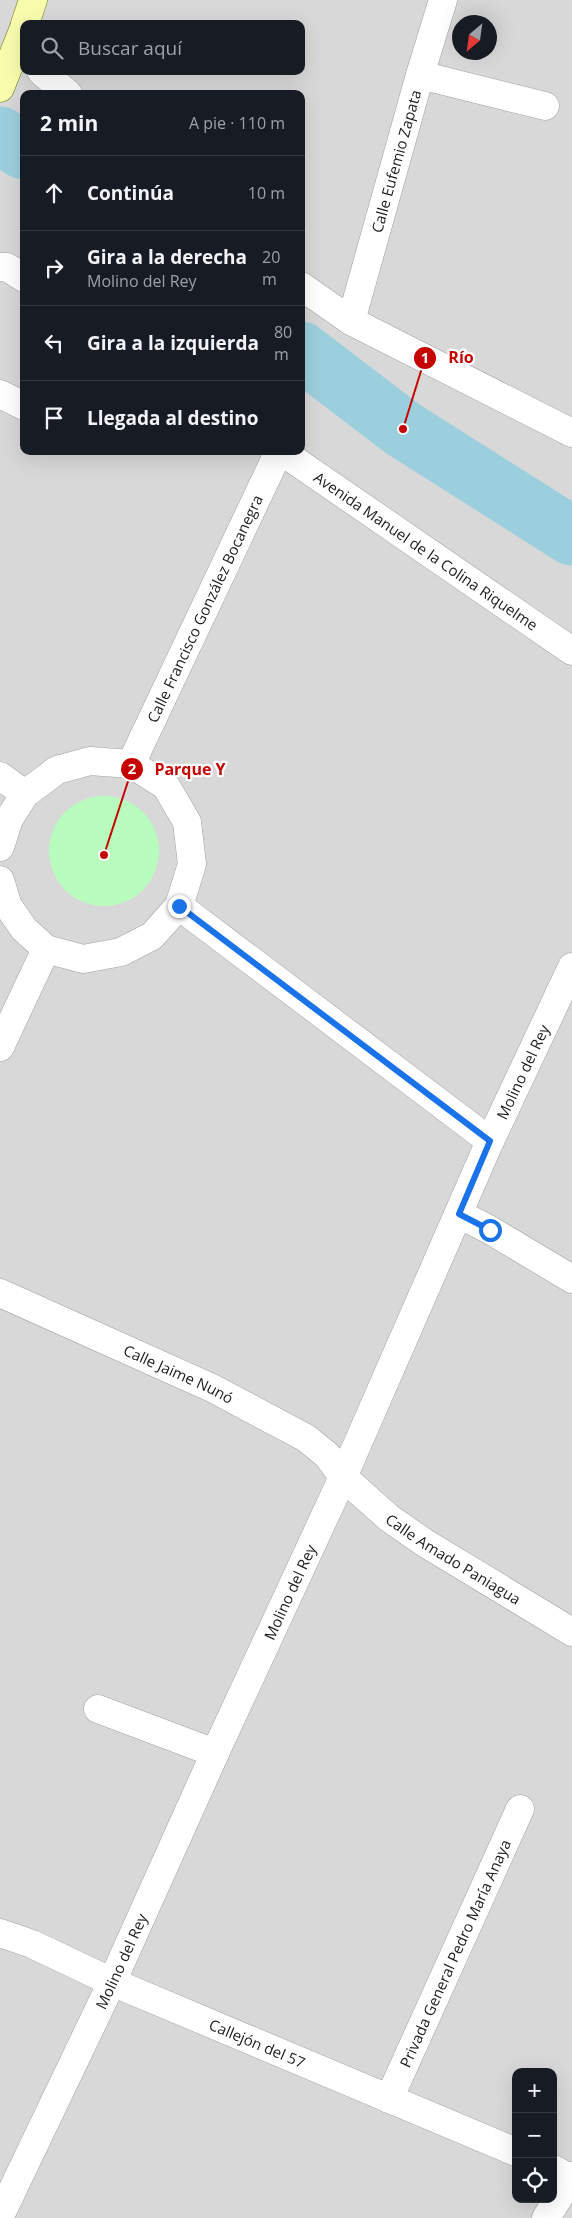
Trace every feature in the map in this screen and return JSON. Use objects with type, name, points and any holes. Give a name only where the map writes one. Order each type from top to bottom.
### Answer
[{"type":"main road","points":[[26,20],[33,0]]},
{"type":"main road","points":[[2,84],[20,47]]},
{"type":"street","name":"Calle Eufemio Zapata","points":[[351,321],[443,0]]},
{"type":"street","points":[[46,75],[63,90]]},
{"type":"street","points":[[420,75],[545,106]]},
{"type":"street","points":[[0,267],[7,267],[20,275]]},
{"type":"street","points":[[305,289],[351,321],[572,433]]},
{"type":"street","points":[[0,394],[20,404]]},
{"type":"street","name":"Calle Francisco González Bocanegra","points":[[130,764],[278,455]]},
{"type":"street","name":"Avenida Manuel de la Colina Riquelme","points":[[286,455],[572,650]]},
{"type":"street","points":[[0,847],[9,819],[26,794],[57,770],[90,761],[130,764],[166,786],[187,822],[192,864],[179,906],[152,936],[121,952],[82,959],[46,949],[24,929],[8,906],[0,880]]},
{"type":"street","points":[[0,776],[26,794]]},
{"type":"street","points":[[179,906],[490,1141]]},
{"type":"street","points":[[0,1047],[46,949]]},
{"type":"street","name":"Molino del Rey","points":[[0,2216],[112,1982],[214,1753],[343,1477],[490,1141],[572,967]]},
{"type":"street","points":[[459,1214],[490,1230],[572,1279]]},
{"type":"street","name":"Calle Jaime Nunó","points":[[0,1293],[212,1388],[306,1438],[328,1456],[343,1477]]},
{"type":"street","name":"Calle Amado Paniagua","points":[[343,1477],[389,1518],[425,1543],[572,1632]]},
{"type":"street","points":[[98,1709],[214,1753]]},
{"type":"street","name":"Privada General Pedro María Anaya","points":[[390,2099],[520,1809]]},
{"type":"street","name":"Callejón del 57","points":[[0,1933],[32,1944],[112,1982],[512,2150]]},
{"type":"street","points":[[546,2218],[568,2176]]},
{"type":"shaded area","points":[[0,0],[572,0],[572,2218],[0,2218]]},
{"type":"green space","points":[[104,796],[125,800],[143,812],[155,830],[159,851],[155,872],[143,890],[125,902],[104,906],[83,902],[65,890],[53,872],[49,851],[53,830],[65,812],[83,800]]},
{"type":"waterway","points":[[0,136],[20,148]]},
{"type":"waterway","points":[[305,354],[403,429],[572,536]]},
{"type":"place","name":"Río","points":[[403,429]]},
{"type":"place","name":"Parque Y","points":[[104,855]]},
{"type":"route","points":[[179,906],[490,1141],[459,1214],[490,1230]]}]
